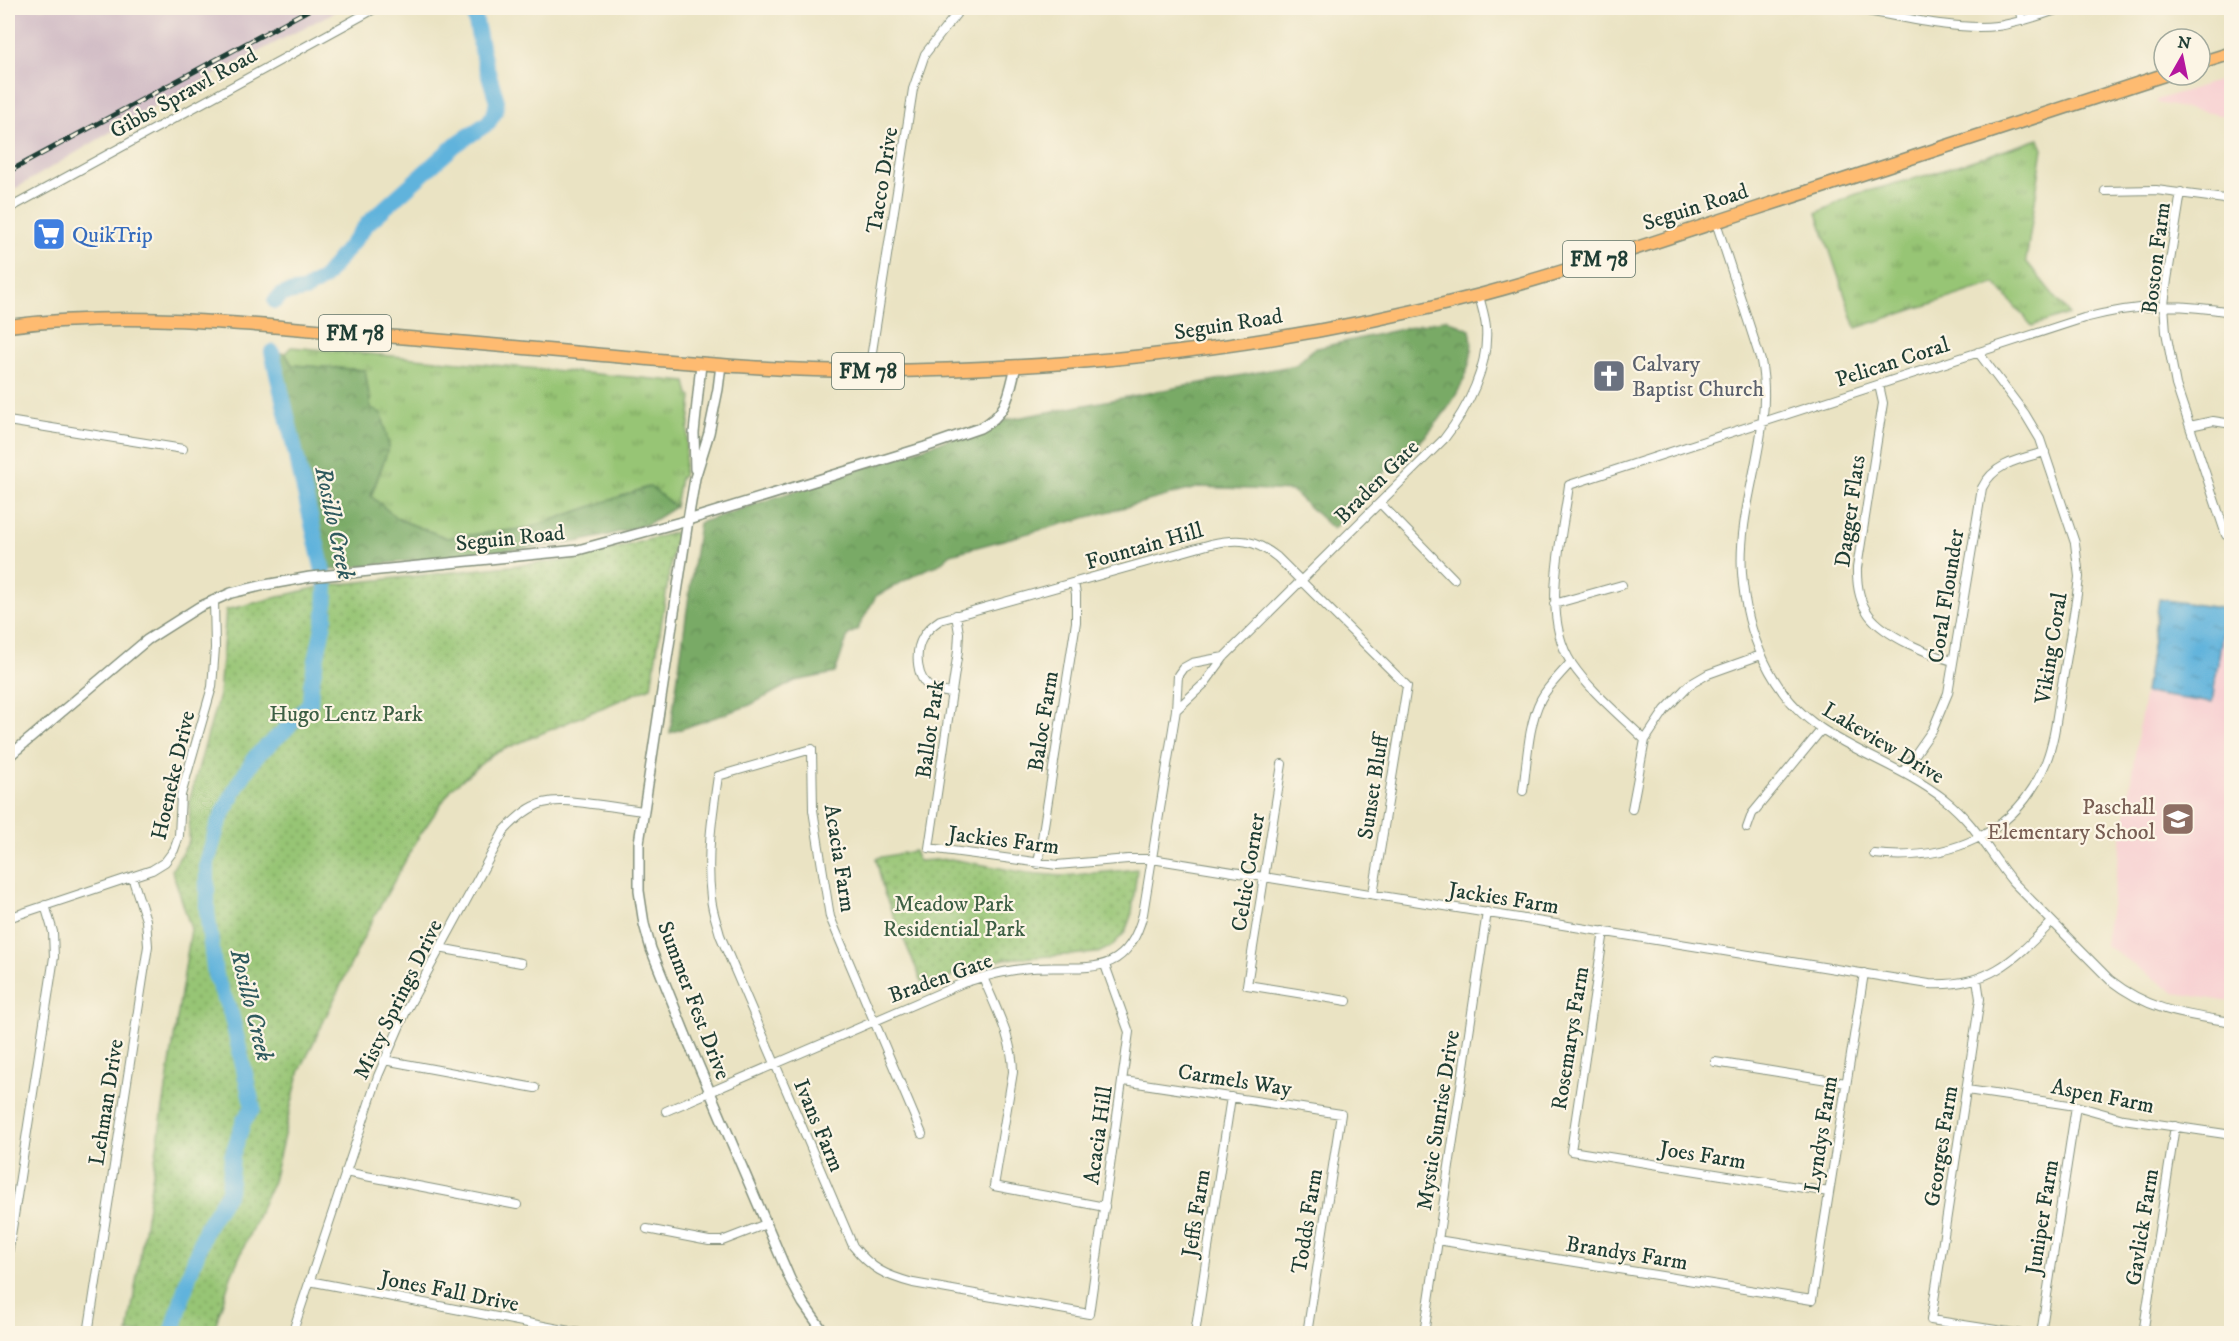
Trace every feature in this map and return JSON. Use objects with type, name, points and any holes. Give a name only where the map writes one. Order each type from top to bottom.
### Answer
[{"type":"main road","points":[[2212,59],[2232,53]]},
{"type":"main road","name":"Seguin Road","points":[[8,326],[86,320],[176,320],[259,325],[721,366],[869,371],[1016,366],[1118,359],[1246,343],[1379,318],[1479,295],[1716,222],[2152,79]]},
{"type":"street","name":"Gibbs Sprawl Road","points":[[8,209],[375,8]]},
{"type":"street","name":"Tacco Drive","points":[[869,371],[914,86],[925,54],[961,8]]},
{"type":"street","points":[[1850,8],[1957,26],[1996,26],[2022,21],[2064,8]]},
{"type":"street","points":[[2019,8],[2022,21]]},
{"type":"street","points":[[2105,191],[2156,190],[2232,200]]},
{"type":"street","name":"Boston Farm","points":[[2181,192],[2166,280],[2164,305],[2166,332],[2171,366],[2229,536]]},
{"type":"street","name":"Lakeview Drive","points":[[1716,222],[1765,379],[1762,421],[1742,543],[1747,616],[1761,655],[1785,694],[1822,729],[1903,772],[1945,799],[1981,836],[2001,868],[2110,980],[2134,996],[2167,1011],[2232,1022]]},
{"type":"street","name":"Braden Gate","points":[[1176,710],[1205,683],[1224,657],[1444,439],[1458,422],[1481,371],[1486,344],[1486,326],[1479,295]]},
{"type":"street","name":"Pelican Coral","points":[[1554,604],[1569,485],[2084,318],[2130,308],[2164,305],[2232,312]]},
{"type":"street","name":"Viking Coral","points":[[1874,854],[1899,857],[1926,855],[1957,848],[1981,836],[2009,816],[2025,798],[2047,760],[2055,728],[2079,577],[2075,543],[2033,426],[1978,352]]},
{"type":"street","name":"Summer Fest Drive","points":[[695,478],[694,433],[701,364]]},
{"type":"street","name":"Summer Fest Drive","points":[[721,366],[709,433],[695,478],[688,520],[639,843],[639,891],[644,924],[656,960],[709,1092],[790,1279],[803,1304],[825,1334]]},
{"type":"street","name":"Seguin Road","points":[[8,757],[147,640],[214,600],[265,585],[310,577],[563,553],[688,520],[980,428],[1002,411],[1016,366]]},
{"type":"street","name":"Dagger Flats","points":[[1879,385],[1883,403],[1857,568],[1859,596],[1866,612],[1879,627],[1938,658],[1953,661]]},
{"type":"street","points":[[2190,426],[2213,421],[2232,424]]},
{"type":"street","points":[[8,422],[183,449]]},
{"type":"street","name":"Coral Flounder","points":[[1903,772],[1940,717],[1948,693],[1982,488],[1990,476],[2004,465],[2044,452]]},
{"type":"street","points":[[1380,503],[1454,579]]},
{"type":"street","name":"Fountain Hill","points":[[952,693],[931,688],[922,679],[918,663],[923,637],[940,620],[1229,540],[1255,543],[1266,549],[1407,686]]},
{"type":"street","name":"Baloc Farm","points":[[1038,864],[1076,622],[1074,584]]},
{"type":"street","points":[[1622,585],[1554,604],[1557,630],[1571,662],[1587,682],[1645,740]]},
{"type":"street","name":"Hoeneke Drive","points":[[8,918],[132,877],[165,862],[174,850],[179,836],[181,795],[212,687],[215,648],[214,600]]},
{"type":"street","name":"Ballot Park","points":[[930,848],[958,651],[959,633],[956,615]]},
{"type":"street","points":[[1632,809],[1645,740],[1665,710],[1689,685],[1722,668],[1761,655]]},
{"type":"street","points":[[1104,965],[1121,956],[1139,930],[1176,710],[1178,675],[1183,668],[1192,663],[1224,657]]},
{"type":"street","points":[[1523,791],[1533,723],[1538,708],[1542,698],[1571,662]]},
{"type":"street","name":"Sunset Bluff","points":[[1373,894],[1407,686]]},
{"type":"street","points":[[1747,828],[1752,814],[1822,729]]},
{"type":"street","name":"Ivans Farm","points":[[812,749],[718,776],[709,843],[711,901],[720,935],[853,1246],[867,1263],[888,1276],[913,1283],[1089,1314]]},
{"type":"street","name":"Acacia Farm","points":[[812,749],[813,810],[830,917],[922,1134]]},
{"type":"street","name":"Celtic Corner","points":[[1282,764],[1247,985],[1347,1001]]},
{"type":"street","name":"Misty Springs Drive","points":[[292,1334],[384,1060],[407,1009],[504,831],[533,807],[560,800],[644,811]]},
{"type":"street","name":"Jackies Farm","points":[[930,848],[1038,864],[1057,865],[1128,859],[1152,860],[1940,984],[1977,979],[1992,973],[2019,955],[2052,921]]},
{"type":"street","name":"Lehman Drive","points":[[88,1334],[148,946],[146,920],[132,877]]},
{"type":"street","points":[[8,1255],[54,957],[53,932],[45,905]]},
{"type":"street","name":"Mystic Sunrise Drive","points":[[1424,1334],[1487,912]]},
{"type":"street","name":"Rosemarys Farm","points":[[1571,1151],[1604,931]]},
{"type":"street","points":[[439,948],[521,963]]},
{"type":"street","name":"Braden Gate","points":[[666,1111],[983,977],[1022,969],[1104,965]]},
{"type":"street","name":"Acacia Hill","points":[[1089,1314],[1124,1081],[1129,1032],[1104,965]]},
{"type":"street","name":"Lyndys Farm","points":[[1812,1300],[1864,973]]},
{"type":"street","points":[[983,977],[1013,1059],[1013,1072],[994,1186],[1105,1206]]},
{"type":"street","name":"Georges Farm","points":[[1977,979],[1980,999],[1931,1320],[2022,1334]]},
{"type":"street","points":[[384,1060],[535,1088]]},
{"type":"street","points":[[1715,1062],[1846,1083]]},
{"type":"street","name":"Carmels Way","points":[[1124,1081],[1341,1114]]},
{"type":"street","name":"Aspen Farm","points":[[1967,1090],[2076,1106],[2123,1119],[2232,1135]]},
{"type":"street","name":"Jeffs Farm","points":[[1196,1334],[1231,1097]]},
{"type":"street","name":"Juniper Farm","points":[[2041,1334],[2076,1106]]},
{"type":"street","name":"Todds Farm","points":[[1307,1334],[1341,1114]]},
{"type":"street","name":"Gavlick Farm","points":[[2143,1334],[2175,1126]]},
{"type":"street","name":"Joes Farm","points":[[1571,1151],[1829,1192]]},
{"type":"street","points":[[345,1172],[517,1205]]},
{"type":"street","points":[[647,1229],[709,1241],[722,1241],[766,1224]]},
{"type":"street","name":"Brandys Farm","points":[[1437,1240],[1812,1300]]},
{"type":"street","name":"Jones Fall Drive","points":[[309,1281],[585,1334]]},
{"type":"shaded area","points":[[8,8],[342,8],[158,104],[8,193]]},
{"type":"shaded area","points":[[2231,77],[2231,117],[2157,103],[2156,100],[2198,87],[2212,87],[2212,83]]},
{"type":"shaded area","name":"Paschall Elementary School","points":[[2159,599],[2231,610],[2231,1002],[2175,993],[2105,945]]},
{"type":"green space","points":[[2039,139],[2043,148],[2026,261],[2069,314],[2032,326],[1995,283],[1856,328],[1817,213],[1853,195],[1931,174]]},
{"type":"green space","points":[[1446,319],[1470,330],[1472,346],[1469,362],[1456,394],[1426,436],[1415,447],[1411,443],[1333,529],[1292,491],[1200,487],[951,554],[938,565],[876,596],[857,630],[848,635],[835,673],[795,681],[750,705],[670,733],[699,523],[1006,420],[1296,365],[1313,349]]},
{"type":"green space","points":[[291,347],[686,382],[689,395],[692,397],[683,476],[680,478],[675,507],[650,487],[529,528],[447,538],[398,519],[371,497],[389,447],[371,408],[365,370],[292,365],[285,353]]},
{"type":"green space","points":[[278,353],[285,353],[292,365],[365,370],[371,408],[382,414],[389,447],[371,496],[398,519],[447,538],[529,528],[650,486],[675,507],[648,524],[566,544],[326,570]]},
{"type":"green space","name":"Hugo Lentz Park","points":[[676,532],[651,687],[493,754],[452,788],[418,838],[368,928],[299,1073],[273,1181],[231,1276],[213,1333],[128,1333],[191,929],[172,870],[189,841],[190,798],[219,695],[226,610],[322,586],[577,559]]},
{"type":"green space","name":"Meadow Park Residential Park","points":[[914,851],[918,861],[951,859],[1027,873],[1063,876],[1137,869],[1132,913],[1125,932],[1112,946],[1098,953],[1004,959],[964,971],[925,989],[884,893],[876,858]]},
{"type":"water","points":[[2159,599],[2226,609],[2212,703],[2145,693]]},
{"type":"waterway","name":"Rosillo Creek","points":[[275,301],[283,294],[305,290],[324,278],[368,223],[455,145],[488,123],[495,112],[497,101],[483,56],[473,8]]},
{"type":"waterway","name":"Rosillo Creek","points":[[172,1334],[189,1275],[207,1226],[229,1191],[232,1156],[244,1120],[253,1108],[231,1014],[215,975],[207,911],[207,863],[218,824],[238,784],[256,756],[310,703],[311,685],[325,617],[326,584],[272,352]]},
{"type":"railway","points":[[8,172],[312,8]]},
{"type":"place","name":"QuikTrip","points":[[49,234]]},
{"type":"place","name":"Calvary Baptist Church","points":[[1609,376]]},
{"type":"place","name":"Paschall Elementary School","points":[[2178,819]]}]
